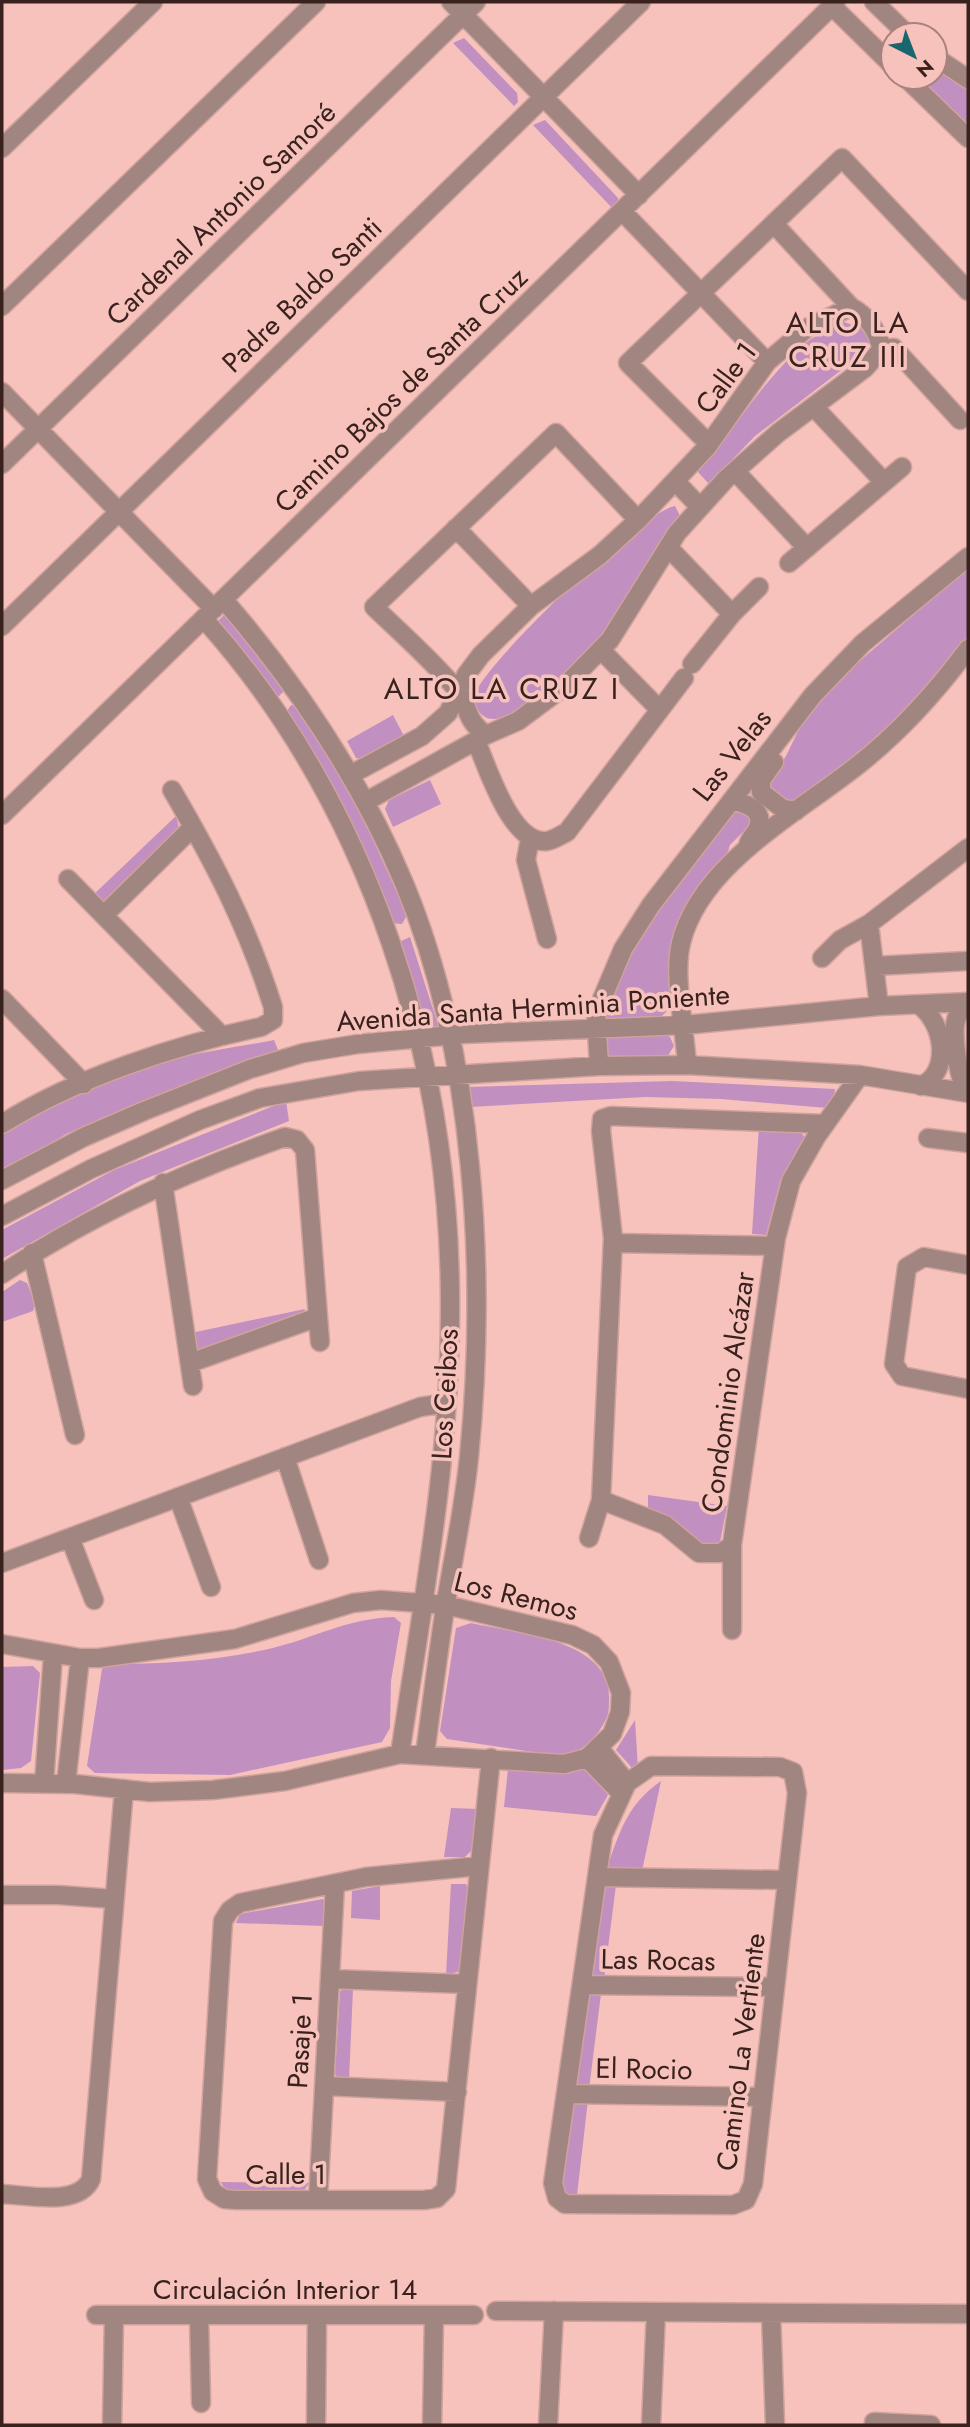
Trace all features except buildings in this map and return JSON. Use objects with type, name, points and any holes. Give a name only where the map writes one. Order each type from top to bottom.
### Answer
[{"type":"street","points":[[2,148],[153,2]]},
{"type":"street","points":[[2,306],[316,2]]},
{"type":"street","name":"Padre Baldo Santi","points":[[2,626],[641,2]]},
{"type":"street","points":[[874,2],[894,21]]},
{"type":"street","points":[[834,4],[879,51]]},
{"type":"street","name":"Camino Bajos de Santa Cruz","points":[[2,815],[834,4]]},
{"type":"street","points":[[464,6],[543,97],[639,195]]},
{"type":"street","name":"Cardenal Antonio Samoré","points":[[2,464],[464,6]]},
{"type":"street","points":[[949,69],[968,79]]},
{"type":"street","points":[[925,91],[968,138]]},
{"type":"street","points":[[709,444],[628,363],[842,158],[968,291]]},
{"type":"street","points":[[622,211],[767,362]]},
{"type":"street","points":[[774,224],[851,307],[865,315],[877,331],[882,349]]},
{"type":"street","name":"Calle 1","points":[[350,775],[422,736],[448,713],[481,654],[531,606],[600,555],[638,520],[709,444],[767,362],[807,328],[851,307]]},
{"type":"street","points":[[365,802],[481,738],[513,724],[565,686],[601,650],[668,547],[700,507],[778,433],[865,368],[882,349],[894,348],[959,422]]},
{"type":"street","points":[[2,392],[214,609]]},
{"type":"street","points":[[814,407],[884,482]]},
{"type":"street","points":[[638,520],[556,433],[374,607],[459,692],[466,713],[481,738],[514,824],[530,838],[549,841],[567,832],[732,614],[759,587]]},
{"type":"street","points":[[789,563],[902,467]]},
{"type":"street","points":[[735,471],[807,548]]},
{"type":"street","points":[[675,481],[700,507]]},
{"type":"street","points":[[456,528],[531,606]]},
{"type":"street","points":[[668,547],[732,614]]},
{"type":"street","name":"Las Velas","points":[[599,1066],[596,1013],[609,978],[636,926],[813,695],[856,650],[968,556]]},
{"type":"street","name":"Los Ceibos","points":[[214,609],[302,698],[365,802],[405,886],[450,1035],[472,1199],[476,1311],[469,1458],[425,1754]]},
{"type":"street","name":"Los Ceibos","points":[[214,609],[236,655],[279,713],[339,821],[386,928],[428,1077],[444,1194],[450,1310],[447,1403],[424,1602],[400,1754]]},
{"type":"street","points":[[687,1065],[678,968],[682,936],[700,901],[748,848],[895,733],[931,696],[968,649]]},
{"type":"street","points":[[601,650],[660,710]]},
{"type":"street","points":[[279,713],[287,700],[302,698]]},
{"type":"street","points":[[776,741],[774,762],[761,780],[760,789],[783,809],[796,811]]},
{"type":"street","points":[[397,750],[410,776]]},
{"type":"street","points":[[2,1124],[26,1109],[163,1051],[261,1027],[273,1020],[273,1007],[247,930],[172,790]]},
{"type":"street","points":[[731,801],[751,807],[759,817],[759,825],[750,838],[748,848]]},
{"type":"street","points":[[104,915],[193,827]]},
{"type":"street","points":[[530,838],[526,860],[547,939]]},
{"type":"street","points":[[822,958],[840,940],[869,924],[968,848]]},
{"type":"street","points":[[68,879],[222,1035]]},
{"type":"street","points":[[386,928],[403,930],[417,921]]},
{"type":"street","points":[[869,924],[878,1006]]},
{"type":"street","points":[[874,966],[968,961]]},
{"type":"street","points":[[2,999],[84,1084]]},
{"type":"street","points":[[968,1003],[960,1012],[956,1023],[960,1075],[968,1093]]},
{"type":"street","name":"Avenida Santa Herminia Poniente","points":[[2,1180],[45,1156],[132,1116],[250,1069],[317,1051],[450,1035],[685,1025],[878,1006],[968,1003]]},
{"type":"street","points":[[919,1005],[937,1023],[940,1063],[938,1073],[921,1086]]},
{"type":"street","points":[[2,1216],[58,1185],[200,1120],[260,1098],[359,1081],[599,1066],[687,1065],[860,1075],[968,1093]]},
{"type":"street","name":"Condominio Alcázar","points":[[732,1630],[732,1545],[775,1246],[791,1181],[825,1124],[860,1075]]},
{"type":"street","points":[[589,1538],[601,1500],[613,1243],[601,1131],[603,1119],[611,1116],[825,1124]]},
{"type":"street","points":[[2,1274],[33,1253],[163,1184],[285,1137],[297,1140],[305,1150],[320,1342]]},
{"type":"street","points":[[928,1138],[968,1143]]},
{"type":"street","points":[[45,1156],[58,1185]]},
{"type":"street","points":[[163,1184],[193,1386]]},
{"type":"street","name":"Condominio Alcázar","points":[[613,1243],[775,1246]]},
{"type":"street","points":[[33,1253],[75,1435]]},
{"type":"street","points":[[968,1265],[924,1257],[912,1261],[907,1267],[894,1364],[902,1376],[968,1389]]},
{"type":"street","points":[[450,1310],[476,1311]]},
{"type":"street","points":[[190,1363],[318,1317]]},
{"type":"street","points":[[2,1563],[420,1406],[447,1403]]},
{"type":"street","points":[[285,1457],[319,1560]]},
{"type":"street","points":[[178,1497],[211,1587]]},
{"type":"street","name":"Condominio Alcázar","points":[[601,1500],[665,1525],[699,1553],[721,1553],[732,1545]]},
{"type":"street","points":[[70,1538],[93,1600]]},
{"type":"street","name":"Los Remos","points":[[2,1644],[80,1658],[99,1658],[235,1639],[353,1603],[381,1600],[446,1605],[572,1635],[602,1653],[615,1672],[621,1702],[612,1734],[593,1753]]},
{"type":"street","points":[[44,1784],[53,1654]]},
{"type":"street","points":[[66,1784],[80,1658]]},
{"type":"street","points":[[2,1783],[66,1784],[182,1792],[244,1787],[312,1775],[400,1754],[564,1764],[593,1753],[624,1788]]},
{"type":"street","name":"Calle 1","points":[[479,1866],[366,1877],[240,1903],[230,1910],[223,1922],[207,2179],[213,2192],[225,2199],[318,2200],[424,2200],[442,2194],[449,2182],[466,1984],[491,1758]]},
{"type":"street","name":"Camino La Vertiente","points":[[651,1766],[780,1767],[793,1772],[797,1793],[753,2184],[746,2200],[733,2205],[565,2204],[557,2197],[554,2183],[597,1877],[603,1835],[624,1788],[651,1766]]},
{"type":"street","points":[[2,2194],[76,2195],[87,2188],[92,2179],[124,1789]]},
{"type":"street","points":[[597,1877],[787,1880]]},
{"type":"street","name":"Pasaje 1","points":[[318,2200],[335,1884]]},
{"type":"street","points":[[2,1895],[114,1899]]},
{"type":"street","points":[[330,1979],[466,1984]]},
{"type":"street","name":"Las Rocas","points":[[582,1985],[775,1987]]},
{"type":"street","points":[[324,2086],[457,2092]]},
{"type":"street","name":"El Rocio","points":[[567,2094],[763,2097]]},
{"type":"street","points":[[496,2311],[968,2315]]},
{"type":"street","points":[[548,2425],[554,2311]]},
{"type":"street","points":[[651,2425],[656,2312]]},
{"type":"street","points":[[771,2313],[775,2425]]},
{"type":"street","name":"Circulación Interior 14","points":[[112,2425],[105,2315],[474,2315]]},
{"type":"street","points":[[200,2315],[201,2403]]},
{"type":"street","points":[[316,2422],[317,2315]]},
{"type":"street","points":[[432,2425],[434,2315]]},
{"type":"street","points":[[874,2422],[931,2425]]},
{"type":"shaded area","points":[[464,38],[517,93],[518,102],[514,106],[453,43]]},
{"type":"shaded area","points":[[949,76],[968,89],[968,131],[929,91],[949,91]]},
{"type":"shaded area","points":[[545,120],[618,198],[618,205],[614,210],[533,125]]},
{"type":"shaded area","points":[[844,322],[861,328],[870,341],[865,352],[755,436],[709,484],[697,471],[776,372],[806,343]]},
{"type":"shaded area","points":[[675,506],[682,520],[630,602],[601,637],[552,686],[532,701],[498,719],[482,715],[474,705],[477,690],[510,648],[603,557],[658,514]]},
{"type":"shaded area","points":[[968,568],[968,636],[934,679],[891,726],[838,772],[789,804],[766,785],[786,756],[803,721],[841,677]]},
{"type":"shaded area","points":[[224,615],[285,690],[277,698],[217,622]]},
{"type":"shaded area","points":[[291,705],[300,708],[353,795],[402,904],[406,917],[402,924],[391,923],[285,714]]},
{"type":"shaded area","points":[[393,715],[405,738],[367,760],[356,758],[347,741]]},
{"type":"shaded area","points":[[430,780],[441,804],[393,827],[385,809],[389,800]]},
{"type":"shaded area","points":[[741,807],[754,821],[730,845],[726,858],[689,901],[677,924],[670,959],[671,1007],[662,1016],[609,1020],[605,1015],[607,1009],[639,938],[734,810]]},
{"type":"shaded area","points":[[176,816],[179,828],[175,836],[103,904],[91,897]]},
{"type":"shaded area","points":[[410,937],[439,1028],[425,1034],[397,943]]},
{"type":"shaded area","points":[[663,1033],[670,1037],[674,1046],[667,1057],[610,1058],[606,1053],[605,1041],[610,1036]]},
{"type":"shaded area","points":[[274,1040],[278,1050],[66,1134],[2,1174],[2,1135],[62,1103],[125,1075],[168,1061]]},
{"type":"shaded area","points":[[672,1081],[835,1089],[833,1103],[827,1108],[721,1099],[645,1097],[470,1107],[468,1087]]},
{"type":"shaded area","points":[[286,1101],[289,1121],[140,1181],[2,1259],[2,1230],[114,1170]]},
{"type":"shaded area","points":[[759,1126],[799,1129],[807,1141],[780,1182],[766,1235],[752,1234]]},
{"type":"shaded area","points":[[20,1280],[27,1283],[35,1303],[33,1311],[2,1322],[2,1292]]},
{"type":"shaded area","points":[[305,1309],[302,1317],[198,1353],[192,1347],[191,1333]]},
{"type":"shaded area","points":[[648,1495],[727,1506],[720,1542],[707,1548],[648,1508]]},
{"type":"shaded area","points":[[394,1617],[401,1623],[391,1681],[390,1728],[382,1742],[230,1775],[95,1773],[87,1766],[102,1669],[108,1664],[229,1656],[286,1645],[360,1621]]},
{"type":"shaded area","points":[[471,1623],[558,1642],[578,1651],[595,1664],[606,1680],[609,1705],[601,1728],[592,1739],[575,1752],[560,1756],[447,1739],[440,1731],[456,1628]]},
{"type":"shaded area","points":[[33,1666],[40,1673],[31,1761],[21,1768],[2,1770],[2,1667]]},
{"type":"shaded area","points":[[635,1720],[638,1769],[632,1768],[616,1750]]},
{"type":"shaded area","points":[[588,1767],[608,1795],[596,1816],[504,1807],[508,1769],[567,1773]]},
{"type":"shaded area","points":[[661,1781],[642,1871],[607,1868],[632,1809]]},
{"type":"shaded area","points":[[451,1808],[479,1809],[473,1849],[465,1857],[444,1857]]},
{"type":"shaded area","points":[[451,1884],[466,1884],[468,1890],[460,1971],[446,1975]]},
{"type":"shaded area","points":[[606,1884],[616,1885],[604,1979],[593,1979],[589,1974],[602,1888]]},
{"type":"shaded area","points":[[380,1886],[380,1920],[351,1918],[352,1891]]},
{"type":"shaded area","points":[[323,1899],[327,1906],[324,1926],[236,1923],[240,1914]]},
{"type":"shaded area","points":[[353,1989],[349,2080],[339,2079],[335,2074],[340,1991]]},
{"type":"shaded area","points":[[591,1993],[601,1994],[589,2089],[577,2088],[573,2083],[586,1998]]},
{"type":"shaded area","points":[[578,2099],[588,2100],[577,2195],[565,2194],[561,2189],[574,2103]]},
{"type":"shaded area","points":[[221,2182],[309,2183],[303,2192],[226,2191]]},
{"type":"district","name":"ALTO LA CRUZ III","points":[[848,339]]},
{"type":"district","name":"ALTO LA CRUZ I","points":[[502,688]]}]
